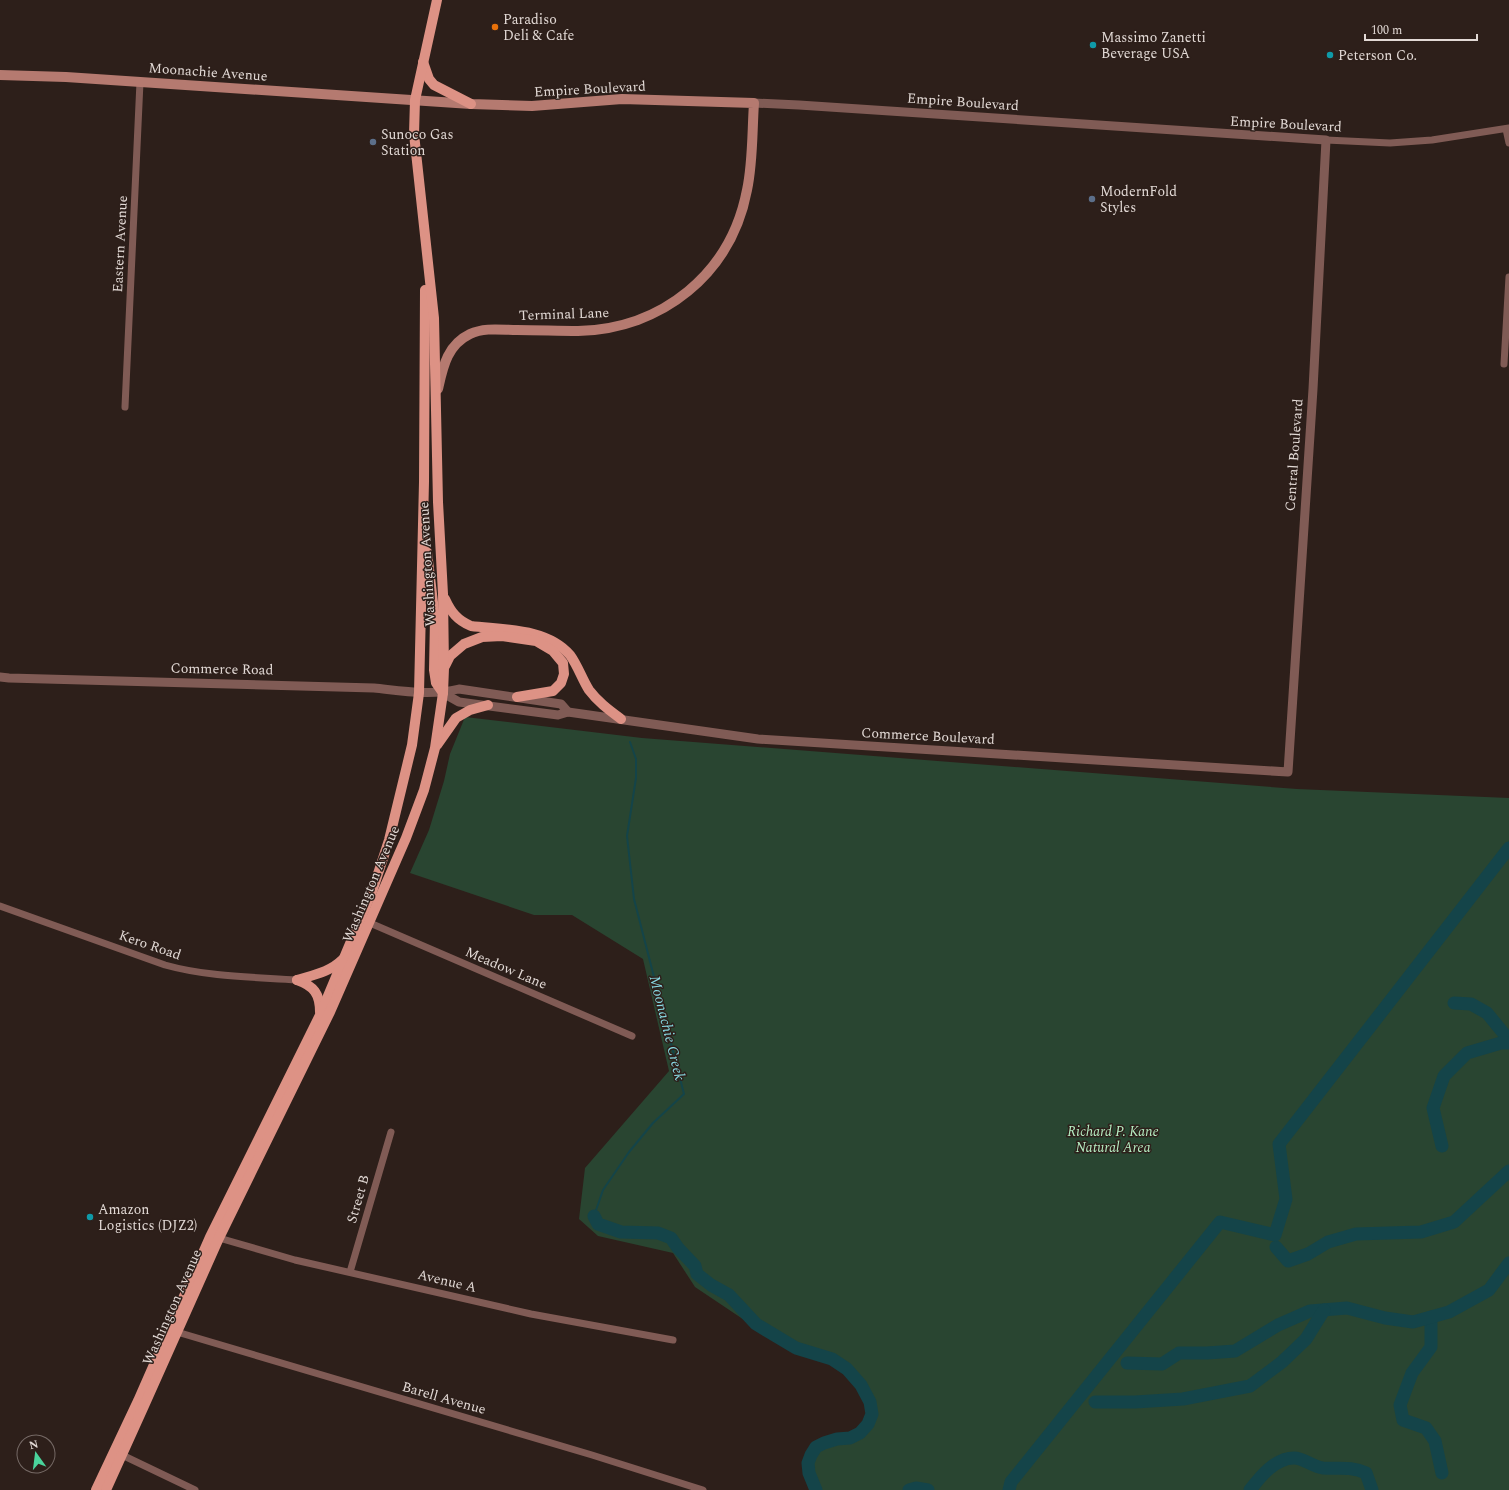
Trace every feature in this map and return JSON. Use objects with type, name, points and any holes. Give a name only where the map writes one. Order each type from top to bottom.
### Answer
[{"type":"main road","name":"Washington Avenue","points":[[106,1490],[178,1332],[218,1238],[304,1068],[370,923],[424,790],[435,748],[443,693],[443,594],[438,502],[434,318],[414,134],[414,100],[437,0]]},
{"type":"main road","points":[[423,62],[429,79],[434,86],[471,104]]},
{"type":"main road","name":"Moonachie Avenue","points":[[0,75],[66,77],[414,100]]},
{"type":"main road","name":"Empire Boulevard","points":[[414,100],[532,106],[622,99],[754,103]]},
{"type":"main road","name":"Terminal Lane","points":[[436,399],[444,363],[448,354],[461,339],[469,334],[488,330],[576,331],[612,328],[631,323],[654,314],[678,300],[694,287],[710,270],[726,246],[734,231],[743,206],[750,177],[754,103]]},
{"type":"main road","name":"Washington Avenue","points":[[96,1490],[160,1351],[210,1237],[320,1015],[373,889],[389,840],[412,745],[419,693],[423,524],[426,238]]},
{"type":"main road","points":[[423,524],[434,615],[434,670],[436,683],[443,693]]},
{"type":"main road","points":[[443,594],[452,612],[463,623],[471,626],[534,633],[554,641],[570,656],[597,699],[621,719]]},
{"type":"main road","points":[[444,668],[450,656],[454,652],[464,644],[482,637],[502,636],[536,641],[553,651],[563,663],[564,674],[561,683],[553,691],[517,697]]},
{"type":"main road","points":[[435,748],[456,718],[470,710],[488,705]]},
{"type":"main road","points":[[297,980],[335,967],[344,958]]},
{"type":"main road","points":[[297,980],[307,983],[317,993],[320,1002],[320,1015]]},
{"type":"street","name":"Eastern Avenue","points":[[125,408],[140,82]]},
{"type":"street","name":"Empire Boulevard","points":[[754,103],[799,104],[1326,140],[1390,143],[1432,140],[1508,128]]},
{"type":"street","points":[[1508,128],[1509,143]]},
{"type":"street","name":"Central Boulevard","points":[[1288,772],[1313,389],[1326,140]]},
{"type":"street","points":[[1504,364],[1509,277]]},
{"type":"street","name":"Commerce Road","points":[[0,677],[374,688],[419,693],[443,693]]},
{"type":"street","name":"Commerce Boulevard","points":[[443,693],[459,689],[517,697],[561,704],[568,712]]},
{"type":"street","name":"Commerce Boulevard","points":[[443,693],[459,702],[558,715],[568,712],[758,739],[1288,772]]},
{"type":"street","name":"Kero Road","points":[[0,906],[183,970],[201,973],[297,980]]},
{"type":"street","name":"Meadow Lane","points":[[370,923],[632,1036]]},
{"type":"street","name":"Street B","points":[[350,1272],[391,1132]]},
{"type":"street","name":"Avenue A","points":[[218,1238],[295,1260],[536,1315],[673,1340]]},
{"type":"street","name":"Barell Avenue","points":[[178,1332],[592,1455],[703,1490]]},
{"type":"street","points":[[122,1455],[195,1490]]},
{"type":"green space","name":"Richard P. Kane Natural Area","points":[[465,717],[642,738],[1297,789],[1509,798],[1509,1490],[929,1490],[916,1488],[909,1490],[816,1490],[809,1473],[808,1463],[816,1447],[824,1443],[860,1433],[868,1424],[872,1414],[870,1402],[861,1385],[847,1369],[832,1359],[796,1348],[783,1341],[768,1336],[695,1287],[673,1253],[598,1236],[579,1219],[585,1168],[669,1071],[643,959],[572,915],[534,915],[410,873],[429,830],[444,781],[450,754]]},
{"type":"waterway","name":"Moonachie Creek","points":[[594,1216],[603,1190],[629,1152],[653,1123],[684,1094],[634,899],[627,836],[636,778],[636,759],[630,742]]},
{"type":"waterway","points":[[1009,1490],[1011,1482],[1220,1222],[1275,1235],[1286,1199],[1279,1144],[1509,848]]},
{"type":"waterway","points":[[1454,1003],[1471,1004],[1487,1013],[1509,1040]]},
{"type":"waterway","points":[[1442,1146],[1433,1108],[1444,1076],[1467,1053],[1501,1043],[1509,1043]]},
{"type":"waterway","points":[[1276,1247],[1288,1261],[1308,1254],[1328,1242],[1356,1234],[1421,1232],[1454,1222],[1509,1171]]},
{"type":"waterway","name":"Moonachie Creek","points":[[594,1216],[598,1224],[621,1232],[658,1233],[671,1238],[695,1266],[697,1274],[711,1285],[729,1295],[756,1324],[796,1348],[832,1359],[847,1369],[861,1385],[870,1402],[872,1414],[868,1424],[860,1433],[850,1438],[837,1439],[816,1447],[808,1463],[809,1473],[816,1490]]},
{"type":"waterway","points":[[1127,1363],[1162,1364],[1179,1353],[1235,1351],[1278,1325],[1310,1311],[1347,1308],[1385,1318],[1413,1322],[1449,1312],[1489,1290],[1509,1263]]},
{"type":"waterway","points":[[1095,1402],[1135,1402],[1183,1399],[1250,1386],[1282,1362],[1306,1339],[1324,1310]]},
{"type":"waterway","points":[[1431,1317],[1431,1347],[1412,1373],[1400,1405],[1403,1420],[1426,1428],[1435,1441],[1442,1473]]},
{"type":"waterway","points":[[1250,1490],[1263,1474],[1274,1465],[1281,1461],[1294,1458],[1301,1459],[1323,1468],[1350,1469],[1366,1473],[1372,1490]]},
{"type":"waterway","name":"Moonachie Creek","points":[[909,1490],[916,1488],[928,1490]]},
{"type":"place","name":"Paradiso Deli & Cafe","points":[[495,27]]},
{"type":"place","name":"Massimo Zanetti Beverage USA","points":[[1093,45]]},
{"type":"place","name":"Peterson Co.","points":[[1330,55]]},
{"type":"place","name":"Sunoco Gas Station","points":[[373,142]]},
{"type":"place","name":"ModernFold Styles","points":[[1092,199]]},
{"type":"place","name":"Amazon Logistics (DJZ2)","points":[[90,1217]]}]
